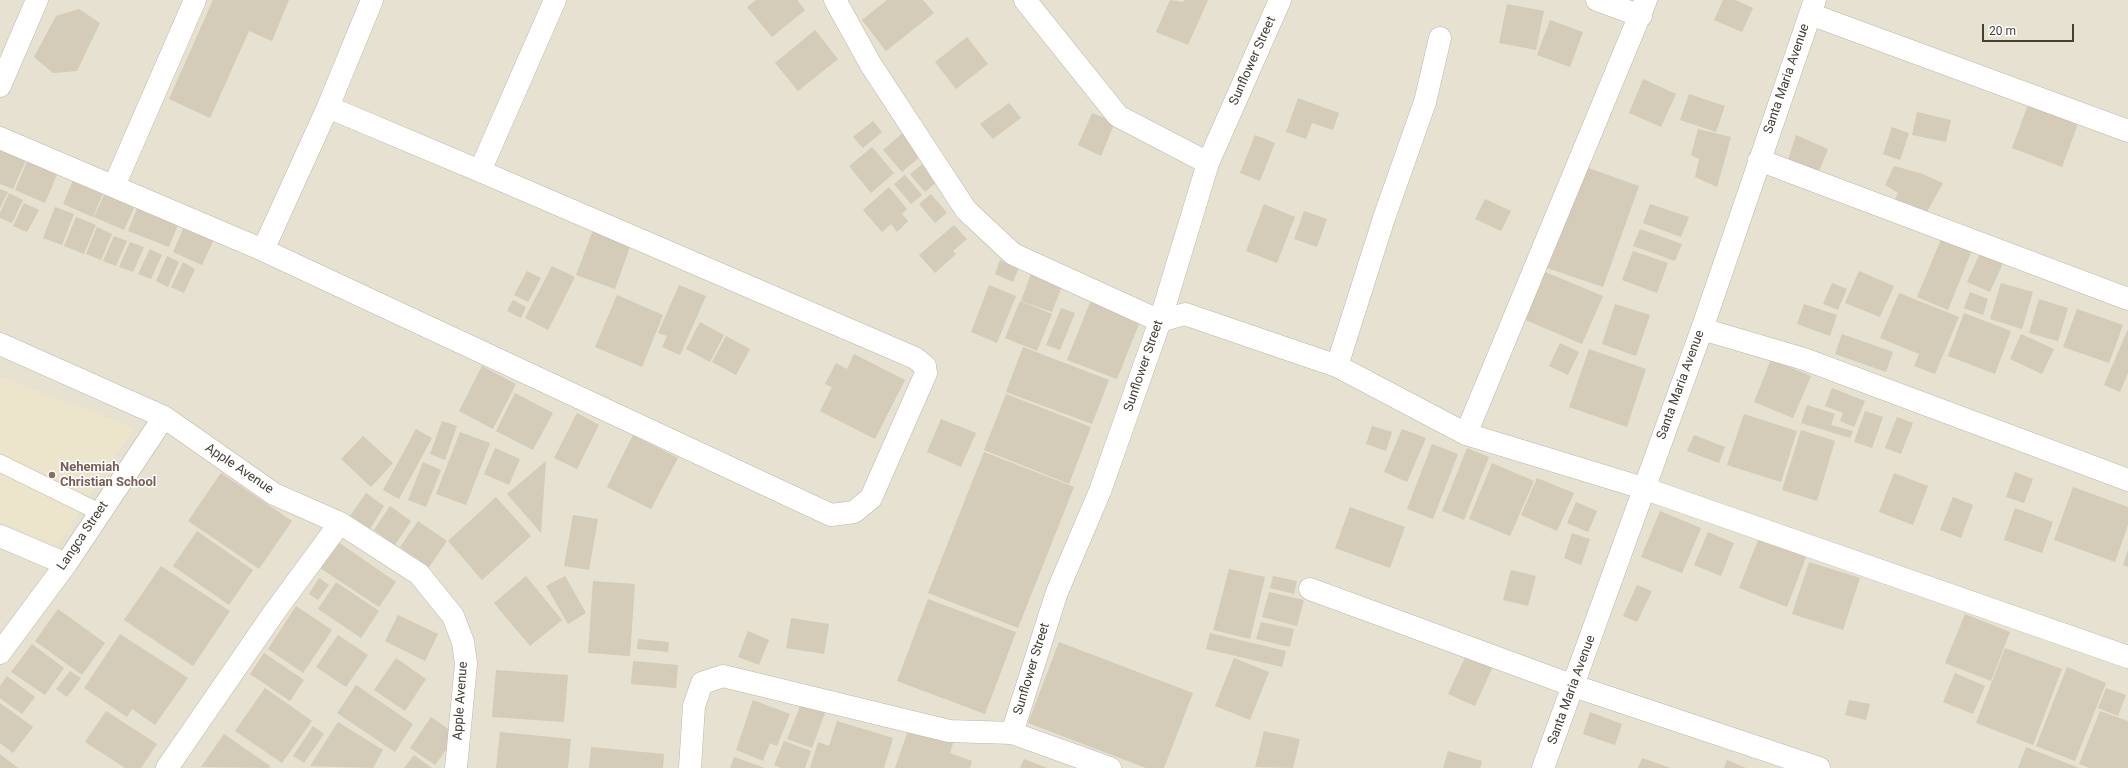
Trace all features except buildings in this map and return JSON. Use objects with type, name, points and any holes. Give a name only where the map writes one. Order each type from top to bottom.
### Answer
[{"type":"street","points":[[0,86],[37,0]]},
{"type":"street","points":[[114,186],[194,0]]},
{"type":"street","points":[[263,250],[328,107],[372,0]]},
{"type":"street","points":[[480,170],[555,0]]},
{"type":"street","points":[[835,0],[871,65],[966,210],[1013,254],[1160,321],[1185,314],[1337,366],[1466,434],[1643,488],[2128,657]]},
{"type":"street","points":[[1025,0],[1118,116],[1208,163]]},
{"type":"street","name":"Sunflower Street","points":[[1012,733],[1057,592],[1100,491],[1160,321],[1208,163],[1280,0]]},
{"type":"street","points":[[1466,434],[1644,8],[1597,0]]},
{"type":"street","points":[[1813,7],[2128,131]]},
{"type":"street","name":"Santa Maria Avenue","points":[[1543,768],[1574,686],[1643,488],[1702,329],[1813,7]]},
{"type":"street","points":[[1337,366],[1384,218],[1425,102],[1440,38]]},
{"type":"street","points":[[0,138],[263,250],[831,515],[854,512],[872,498],[926,373],[925,366],[915,358],[480,170],[328,107]]},
{"type":"street","points":[[1759,160],[2128,299]]},
{"type":"street","points":[[1702,329],[1804,359],[2128,480]]},
{"type":"street","name":"Apple Avenue","points":[[0,344],[164,417],[274,494],[340,523],[419,574],[453,616],[463,642],[466,664],[456,768]]},
{"type":"street","name":"Langca Street","points":[[0,653],[66,564],[99,512],[164,417]]},
{"type":"street","points":[[167,768],[273,614],[340,523]]},
{"type":"street","points":[[0,536],[66,564]]},
{"type":"street","points":[[1310,589],[1574,686],[1818,768]]},
{"type":"street","points":[[690,768],[694,706],[702,683],[723,676],[949,731],[1012,733],[1110,768]]},
{"type":"lane","points":[[0,463],[99,512]]},
{"type":"shaded area","points":[[0,0],[2128,0],[2128,768],[0,768]]},
{"type":"shaded area","name":"Nehemiah Christian School","points":[[0,376],[134,428],[58,546],[0,522]]},
{"type":"place","name":"Nehemiah Christian School","points":[[52,475]]}]
